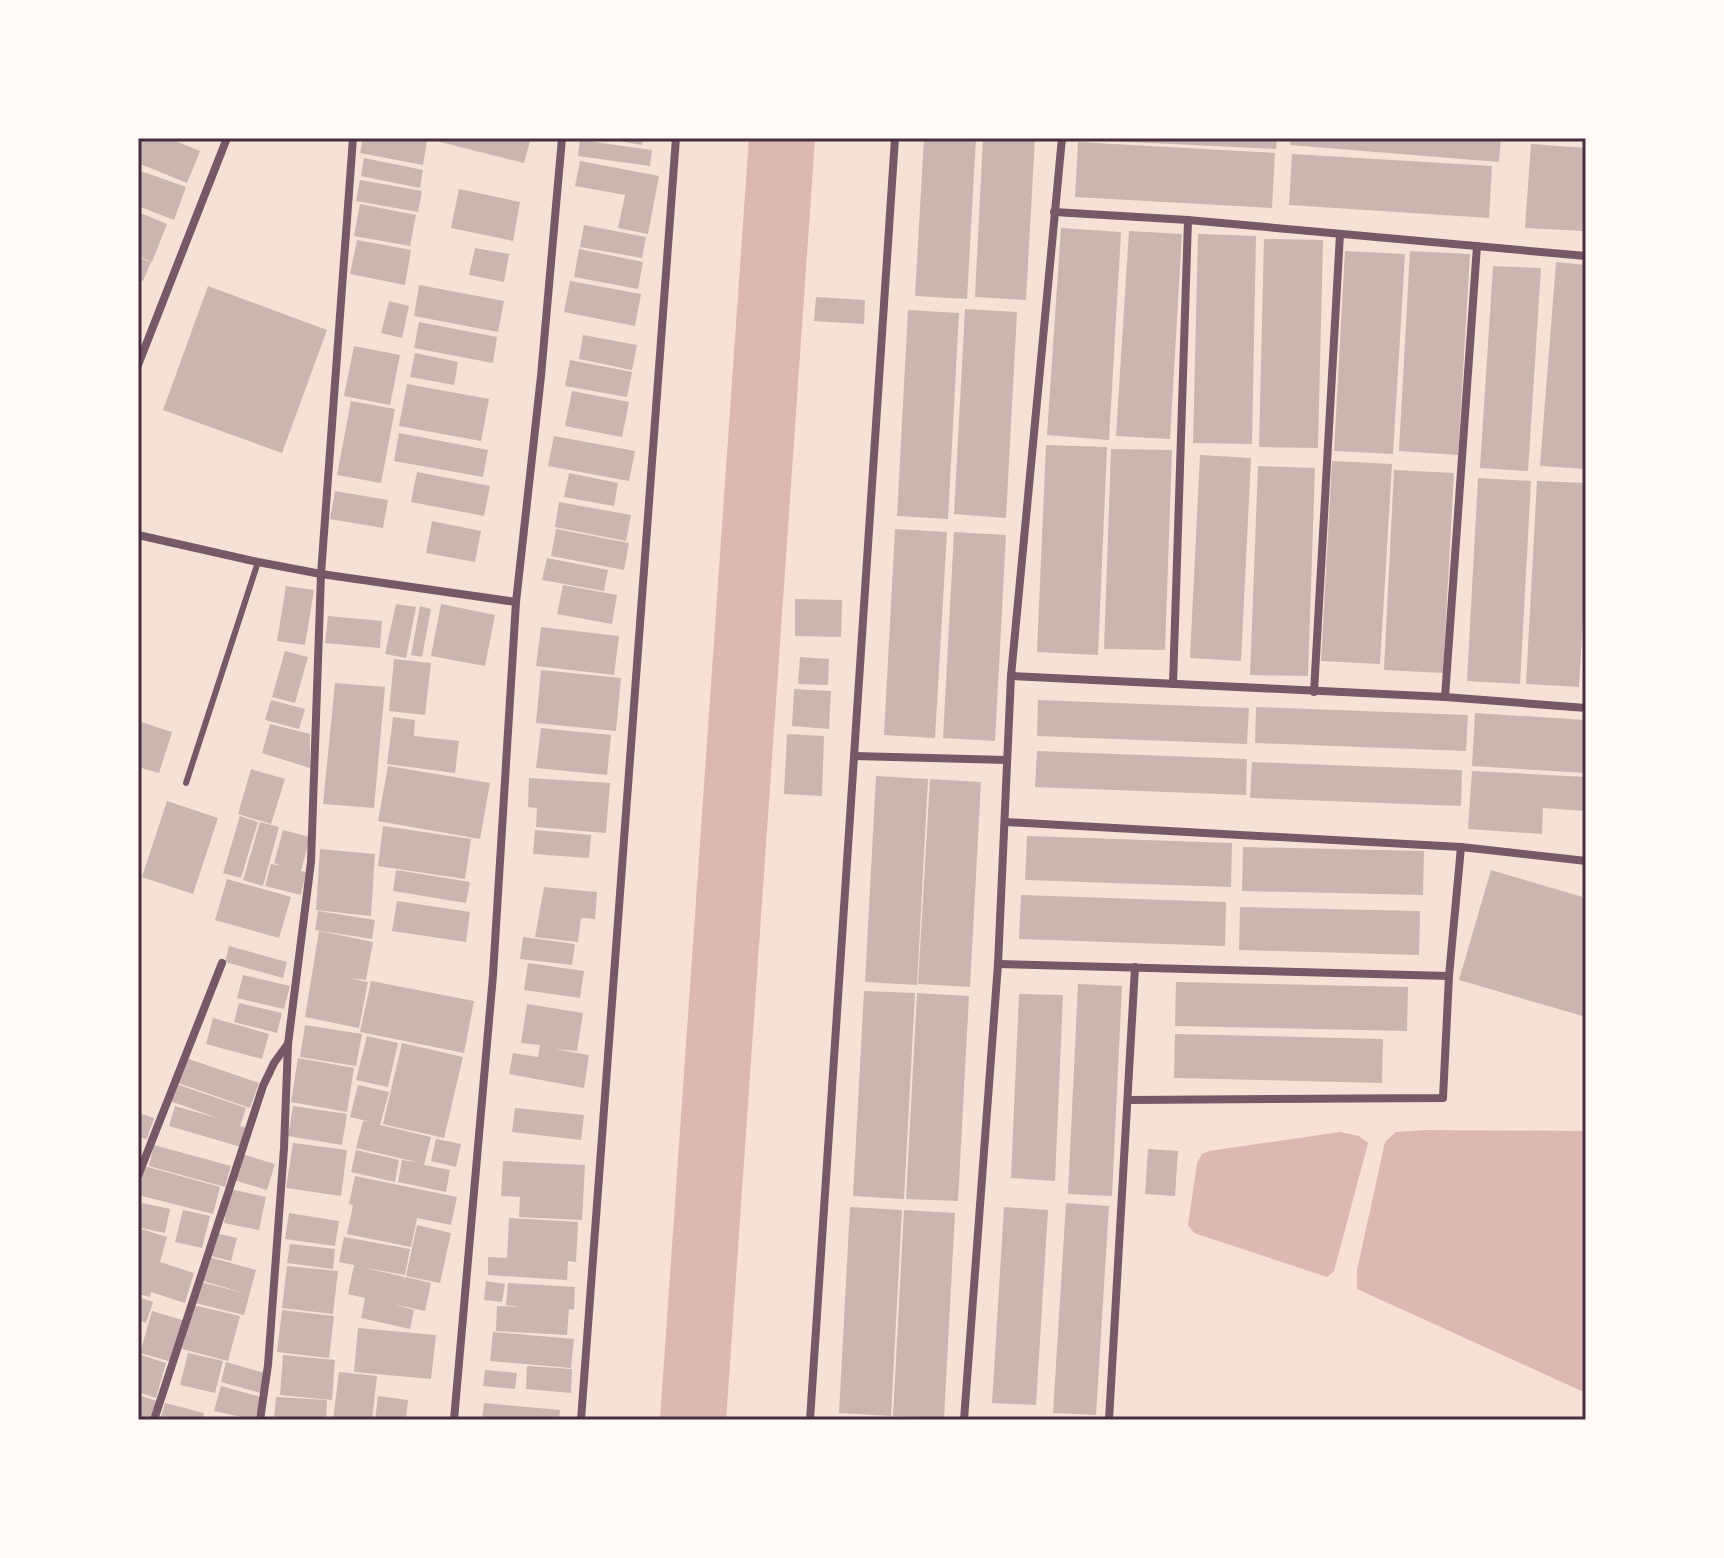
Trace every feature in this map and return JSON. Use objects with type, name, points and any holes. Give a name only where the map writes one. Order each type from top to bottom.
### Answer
[{"type":"street","points":[[138,365],[227,138]]},
{"type":"street","points":[[260,1420],[269,1349],[284,1148],[288,1044],[311,862],[321,574],[353,138]]},
{"type":"street","points":[[454,1420],[493,975],[516,602],[541,376],[562,138]]},
{"type":"street","points":[[581,1420],[676,138]]},
{"type":"street","points":[[810,1420],[895,138]]},
{"type":"street","points":[[964,1420],[998,964],[1011,676],[1062,138]]},
{"type":"street","points":[[1054,212],[1188,220],[1586,256]]},
{"type":"street","points":[[1173,684],[1188,220]]},
{"type":"street","points":[[1314,692],[1340,234]]},
{"type":"street","points":[[1445,697],[1477,246]]},
{"type":"street","points":[[138,535],[321,574],[516,602]]},
{"type":"street","points":[[1011,676],[1445,697],[1586,708]]},
{"type":"street","points":[[854,756],[1007,760]]},
{"type":"street","points":[[1005,822],[1461,847],[1586,861]]},
{"type":"street","points":[[1129,1100],[1443,1098],[1449,976],[1461,847]]},
{"type":"street","points":[[138,1176],[222,963]]},
{"type":"street","points":[[998,964],[1449,976]]},
{"type":"street","points":[[1109,1420],[1135,967]]},
{"type":"street","points":[[154,1420],[263,1086],[288,1044]]},
{"type":"lane","points":[[186,783],[258,562]]},
{"type":"shaded area","points":[[1586,1131],[1586,1393],[1357,1289],[1357,1270],[1385,1142],[1396,1132]]},
{"type":"shaded area","points":[[1340,1132],[1359,1136],[1368,1143],[1334,1271],[1327,1277],[1194,1233],[1188,1225],[1197,1163],[1202,1154]]},
{"type":"building","points":[[138,138],[168,138],[200,151],[187,183],[138,163]]},
{"type":"building","points":[[363,138],[427,141],[423,165],[360,153]]},
{"type":"building","points":[[436,138],[531,138],[524,163],[436,141]]},
{"type":"building","points":[[601,138],[643,138],[642,145]]},
{"type":"building","points":[[924,138],[976,138],[967,299],[915,296]]},
{"type":"building","points":[[983,138],[1035,138],[1026,300],[975,297]]},
{"type":"building","points":[[1086,138],[1277,138],[1276,149]]},
{"type":"building","points":[[1291,138],[1501,138],[1499,162],[1290,145]]},
{"type":"building","points":[[580,140],[652,150],[650,166],[578,156]]},
{"type":"building","points":[[1078,142],[1275,153],[1272,208],[1075,197]]},
{"type":"building","points":[[1531,144],[1586,148],[1583,231],[1525,228]]},
{"type":"building","points":[[1292,154],[1492,166],[1489,218],[1289,205]]},
{"type":"building","points":[[364,158],[423,170],[420,188],[361,176]]},
{"type":"building","points":[[580,161],[659,176],[648,234],[618,228],[625,195],[575,186]]},
{"type":"building","points":[[138,170],[186,187],[174,220],[138,206]]},
{"type":"building","points":[[360,180],[422,191],[418,212],[356,201]]},
{"type":"building","points":[[459,189],[520,202],[513,241],[451,228]]},
{"type":"building","points":[[360,204],[416,215],[410,246],[354,236]]},
{"type":"building","points":[[138,212],[167,224],[152,262],[138,256]]},
{"type":"building","points":[[584,225],[646,237],[642,258],[580,247]]},
{"type":"building","points":[[1061,228],[1121,232],[1109,440],[1047,435]]},
{"type":"building","points":[[1129,231],[1182,234],[1170,439],[1116,436]]},
{"type":"building","points":[[1198,234],[1256,236],[1252,444],[1193,443]]},
{"type":"building","points":[[1264,239],[1323,240],[1318,448],[1259,447]]},
{"type":"building","points":[[357,240],[411,250],[405,285],[350,274]]},
{"type":"building","points":[[475,248],[509,254],[504,282],[469,275]]},
{"type":"building","points":[[579,249],[643,262],[638,289],[574,277]]},
{"type":"building","points":[[1345,251],[1405,254],[1393,454],[1334,451]]},
{"type":"building","points":[[1410,251],[1470,254],[1458,455],[1399,451]]},
{"type":"building","points":[[138,257],[151,262],[143,281],[138,279]]},
{"type":"building","points":[[1556,262],[1586,265],[1586,469],[1540,466]]},
{"type":"building","points":[[1493,266],[1541,268],[1528,471],[1480,468]]},
{"type":"building","points":[[570,281],[641,294],[635,326],[564,312]]},
{"type":"building","points":[[419,285],[504,301],[498,332],[414,316]]},
{"type":"building","points":[[208,286],[327,330],[282,453],[163,410]]},
{"type":"building","points":[[816,297],[865,300],[864,324],[814,321]]},
{"type":"building","points":[[389,301],[409,306],[402,338],[381,333]]},
{"type":"building","points":[[965,309],[1017,312],[1006,518],[954,514]]},
{"type":"building","points":[[908,310],[959,313],[948,519],[897,516]]},
{"type":"building","points":[[419,322],[497,337],[493,363],[414,348]]},
{"type":"building","points":[[583,335],[637,345],[632,370],[579,359]]},
{"type":"building","points":[[354,346],[400,355],[390,405],[344,396]]},
{"type":"building","points":[[415,353],[458,362],[454,385],[410,377]]},
{"type":"building","points":[[570,360],[632,372],[627,397],[565,386]]},
{"type":"building","points":[[407,384],[489,399],[481,441],[399,426]]},
{"type":"building","points":[[572,391],[629,402],[622,437],[565,426]]},
{"type":"building","points":[[351,401],[395,409],[381,483],[337,475]]},
{"type":"building","points":[[399,433],[488,450],[483,477],[394,461]]},
{"type":"building","points":[[554,436],[635,451],[629,481],[548,466]]},
{"type":"building","points":[[1046,445],[1107,447],[1098,655],[1037,652]]},
{"type":"building","points":[[1111,449],[1172,450],[1165,650],[1104,649]]},
{"type":"building","points":[[1200,455],[1251,458],[1241,661],[1190,658]]},
{"type":"building","points":[[1332,461],[1392,464],[1380,664],[1321,661]]},
{"type":"building","points":[[1258,466],[1315,468],[1308,676],[1250,675]]},
{"type":"building","points":[[1394,470],[1454,473],[1443,673],[1384,670]]},
{"type":"building","points":[[417,472],[490,486],[484,516],[411,502]]},
{"type":"building","points":[[569,473],[618,483],[614,506],[564,497]]},
{"type":"building","points":[[1478,478],[1531,481],[1520,684],[1467,681]]},
{"type":"building","points":[[1537,481],[1586,483],[1586,562],[1579,687],[1526,684]]},
{"type":"building","points":[[335,491],[388,500],[383,528],[330,519]]},
{"type":"building","points":[[559,502],[631,515],[626,541],[555,527]]},
{"type":"building","points":[[432,521],[481,531],[475,562],[426,553]]},
{"type":"building","points":[[556,529],[629,543],[624,570],[551,556]]},
{"type":"building","points":[[895,529],[947,532],[935,738],[884,735]]},
{"type":"building","points":[[954,532],[1006,535],[995,741],[943,738]]},
{"type":"building","points":[[547,558],[608,570],[604,591],[542,580]]},
{"type":"building","points":[[563,585],[617,595],[612,624],[557,614]]},
{"type":"building","points":[[286,586],[314,590],[305,645],[277,641]]},
{"type":"building","points":[[795,599],[842,600],[841,637],[795,636]]},
{"type":"building","points":[[396,604],[416,607],[406,658],[385,654]]},
{"type":"building","points":[[441,604],[495,615],[485,666],[431,656]]},
{"type":"building","points":[[420,606],[431,609],[422,657],[411,655]]},
{"type":"building","points":[[328,616],[382,621],[380,648],[325,643]]},
{"type":"building","points":[[541,627],[619,636],[614,675],[536,666]]},
{"type":"building","points":[[285,651],[308,657],[295,703],[272,697]]},
{"type":"building","points":[[800,657],[829,659],[828,685],[798,684]]},
{"type":"building","points":[[394,659],[431,663],[425,715],[389,711]]},
{"type":"building","points":[[541,670],[621,678],[616,731],[536,723]]},
{"type":"building","points":[[335,683],[385,687],[374,808],[323,804]]},
{"type":"building","points":[[794,689],[831,691],[829,729],[792,726]]},
{"type":"building","points":[[271,700],[305,709],[299,729],[265,720]]},
{"type":"building","points":[[1038,700],[1249,708],[1247,744],[1037,736]]},
{"type":"building","points":[[1256,707],[1468,715],[1466,751],[1255,743]]},
{"type":"building","points":[[1475,713],[1586,720],[1586,773],[1472,766]]},
{"type":"building","points":[[393,717],[415,720],[414,736],[459,741],[455,773],[387,764]]},
{"type":"building","points":[[138,721],[172,732],[159,773],[138,767]]},
{"type":"building","points":[[270,724],[310,734],[310,768],[262,753]]},
{"type":"building","points":[[541,728],[611,735],[607,775],[536,768]]},
{"type":"building","points":[[787,734],[824,736],[822,796],[784,794]]},
{"type":"building","points":[[1037,751],[1247,759],[1246,795],[1035,787]]},
{"type":"building","points":[[1252,762],[1462,770],[1461,806],[1250,798]]},
{"type":"building","points":[[388,766],[490,783],[480,839],[378,821]]},
{"type":"building","points":[[251,769],[285,779],[271,824],[238,814]]},
{"type":"building","points":[[1472,771],[1586,777],[1586,811],[1543,808],[1542,834],[1468,829]]},
{"type":"building","points":[[876,776],[928,779],[917,985],[865,982]]},
{"type":"building","points":[[529,778],[610,783],[606,833],[536,827],[537,808],[528,807]]},
{"type":"building","points":[[930,779],[981,782],[970,987],[918,984]]},
{"type":"building","points":[[167,801],[218,818],[193,894],[142,877]]},
{"type":"building","points":[[240,816],[258,822],[241,878],[223,873]]},
{"type":"building","points":[[260,822],[279,827],[263,886],[243,880]]},
{"type":"building","points":[[383,826],[471,839],[465,879],[378,866]]},
{"type":"building","points":[[283,830],[310,837],[301,871],[306,872],[301,895],[265,886],[271,864],[282,866],[274,863]]},
{"type":"building","points":[[535,830],[591,835],[589,858],[533,854]]},
{"type":"building","points":[[1027,836],[1232,843],[1231,887],[1025,880]]},
{"type":"building","points":[[1243,847],[1424,851],[1423,895],[1242,891]]},
{"type":"building","points":[[320,849],[375,854],[371,916],[316,910]]},
{"type":"building","points":[[396,870],[470,882],[466,903],[393,891]]},
{"type":"building","points":[[1491,870],[1586,898],[1586,1017],[1459,980]]},
{"type":"building","points":[[227,879],[291,897],[279,938],[215,920]]},
{"type":"building","points":[[544,887],[597,892],[595,919],[581,918],[578,942],[535,937]]},
{"type":"building","points":[[1021,895],[1226,902],[1225,946],[1019,939]]},
{"type":"building","points":[[397,901],[470,912],[466,942],[392,931]]},
{"type":"building","points":[[1240,907],[1420,911],[1419,955],[1239,950]]},
{"type":"building","points":[[318,911],[375,920],[372,939],[315,930]]},
{"type":"building","points":[[319,931],[373,942],[366,980],[348,978],[368,982],[359,1028],[305,1017]]},
{"type":"building","points":[[523,937],[575,944],[572,965],[520,959]]},
{"type":"building","points":[[229,946],[287,962],[283,978],[225,962]]},
{"type":"building","points":[[528,963],[584,971],[580,998],[524,990]]},
{"type":"building","points":[[243,975],[290,986],[284,1009],[237,998]]},
{"type":"building","points":[[371,981],[474,1001],[464,1053],[360,1032]]},
{"type":"building","points":[[1176,982],[1408,987],[1407,1031],[1175,1026]]},
{"type":"building","points":[[1078,984],[1122,986],[1112,1196],[1068,1194]]},
{"type":"building","points":[[864,991],[915,993],[904,1199],[853,1196]]},
{"type":"building","points":[[917,993],[969,996],[958,1201],[906,1199]]},
{"type":"building","points":[[1019,994],[1063,995],[1055,1181],[1011,1178]]},
{"type":"building","points":[[239,1003],[282,1013],[277,1033],[234,1022]]},
{"type":"building","points":[[527,1004],[583,1013],[577,1051],[554,1049],[589,1055],[584,1088],[509,1074],[513,1053],[538,1057],[540,1045],[521,1043]]},
{"type":"building","points":[[213,1018],[269,1034],[262,1059],[206,1044]]},
{"type":"building","points":[[305,1025],[362,1034],[356,1066],[300,1057]]},
{"type":"building","points":[[1175,1034],[1383,1039],[1382,1083],[1174,1078]]},
{"type":"building","points":[[367,1036],[398,1043],[388,1087],[356,1080]]},
{"type":"building","points":[[402,1043],[463,1057],[444,1138],[383,1124]]},
{"type":"building","points":[[186,1058],[259,1083],[250,1108],[178,1083]]},
{"type":"building","points":[[298,1058],[354,1068],[347,1112],[291,1102]]},
{"type":"building","points":[[176,1084],[246,1108],[240,1126],[247,1128],[241,1147],[169,1126],[175,1106],[220,1119],[170,1101]]},
{"type":"building","points":[[358,1085],[389,1092],[380,1125],[431,1137],[424,1165],[450,1170],[446,1192],[398,1182],[402,1160],[421,1163],[356,1148],[363,1121],[371,1122],[350,1117]]},
{"type":"building","points":[[293,1106],[347,1114],[342,1145],[288,1136]]},
{"type":"building","points":[[515,1108],[584,1115],[581,1140],[512,1132]]},
{"type":"building","points":[[138,1113],[154,1118],[147,1139],[138,1137]]},
{"type":"building","points":[[436,1139],[461,1144],[456,1167],[431,1161]]},
{"type":"building","points":[[293,1143],[347,1150],[341,1196],[286,1188]]},
{"type":"building","points":[[154,1145],[231,1166],[225,1187],[149,1166]]},
{"type":"building","points":[[1148,1149],[1178,1151],[1175,1196],[1145,1194]]},
{"type":"building","points":[[356,1150],[399,1160],[395,1182],[351,1172]]},
{"type":"building","points":[[242,1154],[275,1164],[267,1190],[234,1180]]},
{"type":"building","points":[[503,1161],[585,1165],[582,1220],[519,1217],[520,1197],[501,1196]]},
{"type":"building","points":[[144,1166],[220,1187],[213,1214],[138,1195]]},
{"type":"building","points":[[355,1176],[457,1197],[451,1225],[417,1218],[411,1247],[347,1234]]},
{"type":"building","points":[[230,1189],[266,1197],[259,1230],[224,1223]]},
{"type":"building","points":[[142,1203],[170,1209],[165,1233],[138,1227]]},
{"type":"building","points":[[1066,1203],[1109,1206],[1096,1415],[1053,1413]]},
{"type":"building","points":[[850,1207],[902,1210],[891,1416],[839,1413]]},
{"type":"building","points":[[1004,1207],[1048,1210],[1036,1405],[992,1403]]},
{"type":"building","points":[[183,1210],[210,1216],[202,1248],[175,1242]]},
{"type":"building","points":[[904,1210],[955,1213],[944,1418],[893,1416]]},
{"type":"building","points":[[289,1213],[339,1221],[335,1246],[285,1239]]},
{"type":"building","points":[[509,1218],[578,1222],[576,1262],[568,1261],[567,1280],[488,1275],[488,1257],[507,1258]]},
{"type":"building","points":[[417,1225],[451,1233],[440,1283],[406,1276]]},
{"type":"building","points":[[138,1228],[167,1237],[160,1262],[194,1273],[185,1303],[151,1292],[150,1297],[138,1294]]},
{"type":"building","points":[[216,1233],[237,1238],[231,1261],[211,1256]]},
{"type":"building","points":[[344,1237],[410,1249],[405,1275],[361,1267],[405,1277],[403,1282],[406,1277],[431,1283],[425,1311],[393,1304],[414,1310],[410,1329],[361,1318],[365,1298],[348,1294],[354,1265],[339,1262]]},
{"type":"building","points":[[290,1244],[335,1249],[333,1269],[287,1263]]},
{"type":"building","points":[[209,1257],[256,1270],[244,1315],[195,1303],[200,1282],[244,1293],[203,1281]]},
{"type":"building","points":[[287,1266],[338,1271],[333,1314],[282,1308]]},
{"type":"building","points":[[486,1281],[505,1284],[502,1302],[484,1300]]},
{"type":"building","points":[[508,1283],[575,1287],[574,1310],[569,1309],[567,1335],[496,1331],[497,1306],[522,1307],[506,1305]]},
{"type":"building","points":[[138,1297],[153,1302],[146,1323],[138,1320]]},
{"type":"building","points":[[193,1305],[240,1316],[228,1361],[182,1349]]},
{"type":"building","points":[[282,1310],[334,1316],[329,1358],[277,1352]]},
{"type":"building","points":[[152,1311],[185,1321],[172,1362],[140,1353]]},
{"type":"building","points":[[358,1328],[436,1335],[431,1379],[354,1372]]},
{"type":"building","points":[[493,1332],[574,1339],[571,1368],[490,1361]]},
{"type":"building","points":[[188,1353],[223,1361],[215,1393],[180,1385]]},
{"type":"building","points":[[138,1354],[166,1363],[156,1398],[138,1392]]},
{"type":"building","points":[[283,1355],[335,1360],[332,1400],[280,1395]]},
{"type":"building","points":[[226,1362],[265,1373],[260,1393],[221,1382]]},
{"type":"building","points":[[527,1366],[572,1369],[571,1393],[526,1389]]},
{"type":"building","points":[[485,1370],[517,1373],[515,1389],[483,1386]]},
{"type":"building","points":[[339,1372],[377,1376],[372,1420],[333,1420]]},
{"type":"building","points":[[221,1386],[261,1397],[255,1420],[214,1411]]},
{"type":"building","points":[[138,1395],[157,1401],[150,1420],[138,1420]]},
{"type":"building","points":[[378,1396],[408,1400],[406,1420],[375,1420]]},
{"type":"building","points":[[276,1397],[327,1400],[326,1420],[274,1419]]},
{"type":"building","points":[[165,1403],[204,1413],[202,1420],[160,1420]]},
{"type":"building","points":[[484,1403],[560,1410],[559,1420],[482,1420]]},
{"type":"waterway","points":[[693,1420],[782,138]]}]
